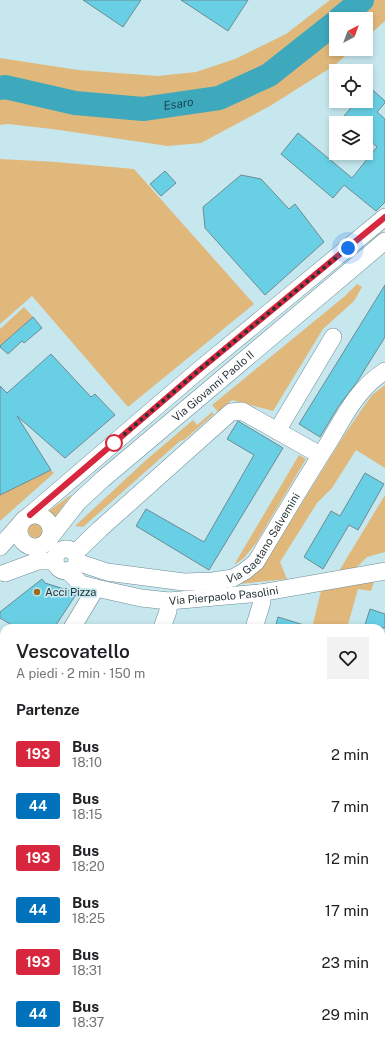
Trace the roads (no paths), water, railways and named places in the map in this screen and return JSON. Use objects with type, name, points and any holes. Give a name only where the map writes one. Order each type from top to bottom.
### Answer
[{"type":"street","name":"Via Giovanni Paolo II","points":[[0,547],[26,519],[198,371],[385,217]]},
{"type":"street","name":"Via Giovanni Paolo II","points":[[2,575],[45,542],[78,502],[142,445],[385,241]]},
{"type":"street","points":[[277,431],[333,337]]},
{"type":"street","name":"Via Gaetano Salvemini","points":[[68,559],[107,572],[184,582],[213,581],[234,578],[256,562],[358,395],[367,384],[385,371]]},
{"type":"street","points":[[2,575],[38,561],[68,559],[231,412],[242,411],[320,455]]},
{"type":"street","points":[[68,559],[65,529],[78,502]]},
{"type":"street","points":[[36,514],[41,516],[49,523],[51,528],[45,542],[32,547],[23,542],[19,533],[26,519],[36,514]]},
{"type":"street","name":"Via Pierpaolo Pasolini","points":[[68,559],[81,584],[141,598],[169,601],[260,593],[385,571]]},
{"type":"street","points":[[74,624],[96,588]]},
{"type":"street","points":[[255,624],[262,602],[260,593]]},
{"type":"street","points":[[163,624],[168,611],[169,601]]},
{"type":"waterway","name":"Esaro","points":[[347,12],[362,0]]},
{"type":"waterway","name":"Esaro","points":[[0,88],[5,87],[75,103],[143,109],[219,98],[269,75],[329,28]]},
{"type":"place","name":"Acci Pizza","points":[[37,592]]}]
